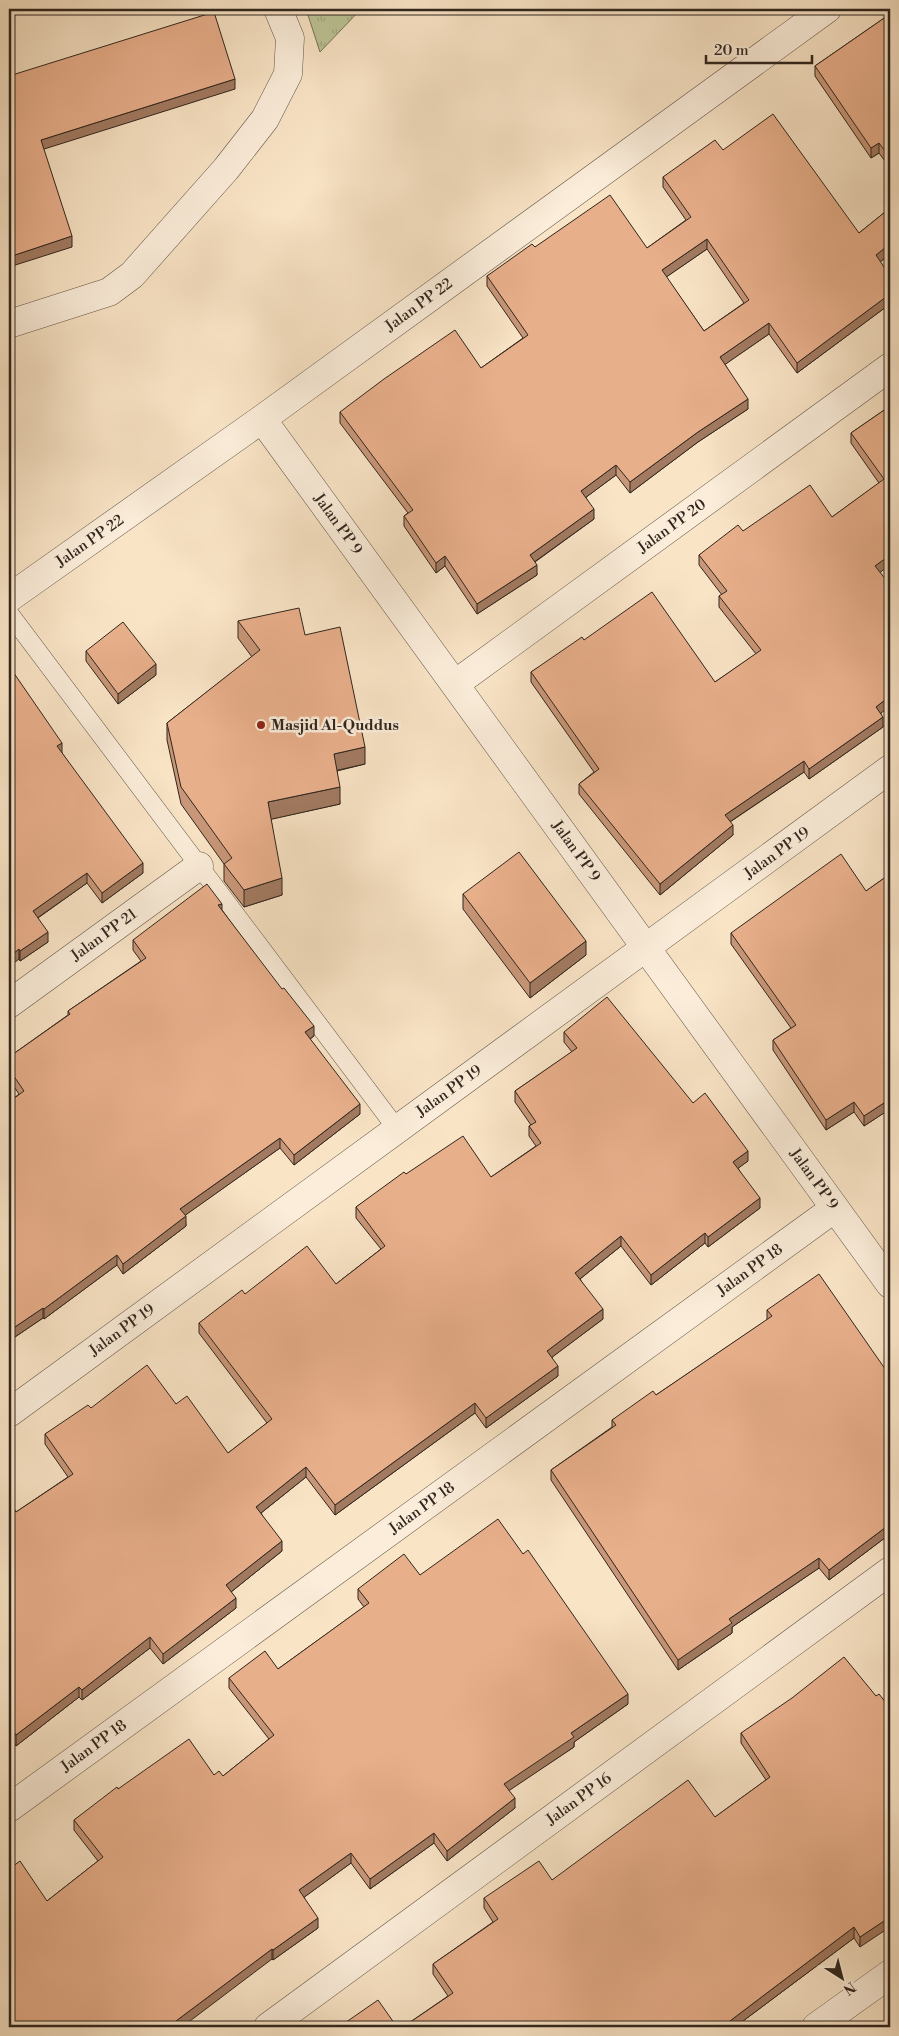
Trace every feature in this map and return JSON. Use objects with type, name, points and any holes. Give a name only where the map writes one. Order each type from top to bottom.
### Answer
[{"type":"street","points":[[9,324],[109,292],[132,276],[226,169],[265,119],[288,74],[290,38],[278,9]]},
{"type":"street","name":"Jalan PP 22","points":[[9,598],[262,419],[827,9]]},
{"type":"street","name":"Jalan PP 20","points":[[455,684],[890,367]]},
{"type":"street","name":"Jalan PP 9","points":[[262,419],[890,1284]]},
{"type":"street","name":"Jalan PP 19","points":[[9,1413],[397,1128],[647,949],[890,769]]},
{"type":"street","name":"Jalan PP 21","points":[[9,1004],[199,866]]},
{"type":"street","name":"Jalan PP 18","points":[[9,1808],[836,1208]]},
{"type":"street","name":"Jalan PP 16","points":[[268,2027],[890,1571]]},
{"type":"street","points":[[816,2027],[890,1974]]},
{"type":"lane","points":[[9,613],[397,1128]]},
{"type":"green space","points":[[306,9],[361,9],[320,52]]},
{"type":"building","points":[[214,12],[235,79],[41,140],[72,236],[9,257],[9,76]]},
{"type":"building","points":[[890,14],[890,158],[879,143],[871,148],[815,66]]},
{"type":"building","points":[[773,114],[859,233],[890,208],[890,244],[876,255],[890,276],[890,294],[797,363],[769,323],[720,357],[748,399],[698,432],[630,482],[616,465],[581,491],[594,509],[530,555],[537,565],[477,604],[445,556],[436,563],[404,516],[413,510],[340,412],[455,330],[481,368],[528,335],[487,276],[532,244],[535,247],[610,195],[647,248],[691,217],[663,177],[715,140],[723,150]],"holes":[[[707,239],[749,300],[704,331],[662,270]]]},
{"type":"building","points":[[890,406],[890,555],[875,566],[890,585],[890,696],[876,707],[883,717],[809,769],[804,761],[725,815],[733,825],[660,884],[579,784],[599,769],[531,672],[582,637],[584,640],[652,592],[715,682],[761,650],[719,596],[727,591],[699,555],[738,525],[743,531],[810,485],[832,517],[884,479],[851,433]]},
{"type":"building","name":"Masjid Al-Quddus","points":[[299,608],[305,635],[340,627],[365,747],[334,754],[340,787],[268,802],[282,878],[244,890],[224,864],[232,858],[181,787],[167,723],[260,650],[238,621]]},
{"type":"building","points":[[123,622],[156,664],[118,694],[86,651]]},
{"type":"building","points":[[9,666],[62,743],[57,746],[143,863],[102,893],[87,873],[33,911],[48,932],[9,957]]},
{"type":"building","points":[[519,852],[586,941],[530,983],[463,894]]},
{"type":"building","points":[[841,854],[866,891],[890,874],[890,1099],[864,1116],[854,1102],[826,1120],[773,1040],[796,1025],[731,933]]},
{"type":"building","points":[[207,884],[222,904],[218,905],[282,989],[284,988],[314,1026],[305,1032],[360,1104],[294,1155],[280,1138],[180,1209],[186,1216],[123,1264],[117,1255],[44,1309],[9,1331],[9,1102],[24,1091],[9,1069],[9,1057],[70,1014],[68,1011],[146,958],[133,940]]},
{"type":"building","points":[[607,997],[693,1103],[705,1093],[748,1151],[733,1162],[760,1198],[708,1237],[705,1233],[651,1275],[621,1236],[575,1273],[603,1309],[547,1351],[558,1366],[486,1418],[475,1403],[335,1505],[306,1467],[256,1507],[282,1541],[226,1585],[236,1598],[163,1654],[150,1637],[82,1690],[79,1687],[16,1735],[9,1725],[9,1501],[16,1512],[73,1474],[45,1434],[88,1405],[91,1408],[147,1365],[176,1404],[187,1396],[228,1453],[272,1419],[199,1323],[242,1290],[245,1294],[307,1246],[336,1284],[385,1246],[356,1207],[404,1172],[406,1174],[463,1136],[491,1177],[541,1143],[529,1126],[536,1122],[515,1091],[577,1048],[564,1032]]},
{"type":"building","points":[[819,1274],[890,1376],[890,1524],[829,1570],[819,1558],[729,1619],[732,1623],[678,1660],[551,1470],[616,1425],[612,1420],[653,1391],[656,1395],[772,1316],[767,1310]]},
{"type":"building","points":[[498,1519],[523,1554],[528,1550],[628,1694],[571,1733],[574,1737],[504,1784],[515,1798],[447,1851],[434,1833],[370,1879],[351,1853],[299,1890],[318,1918],[272,1949],[168,2027],[9,2027],[9,1869],[20,1861],[47,1901],[103,1857],[74,1820],[117,1787],[118,1789],[189,1739],[214,1775],[219,1771],[223,1776],[274,1735],[229,1678],[265,1651],[278,1669],[369,1603],[358,1589],[404,1554],[420,1575]]},
{"type":"building","points":[[844,1657],[876,1696],[879,1694],[890,1708],[890,1917],[860,1937],[854,1927],[722,2027],[403,2027],[453,1993],[433,1964],[498,1919],[484,1898],[539,1861],[552,1880],[688,1780],[715,1817],[770,1777],[741,1733],[792,1698]]},
{"type":"building","points":[[378,2000],[397,2027],[339,2027]]},
{"type":"place","name":"Masjid Al-Quddus","points":[[261,725]]}]
